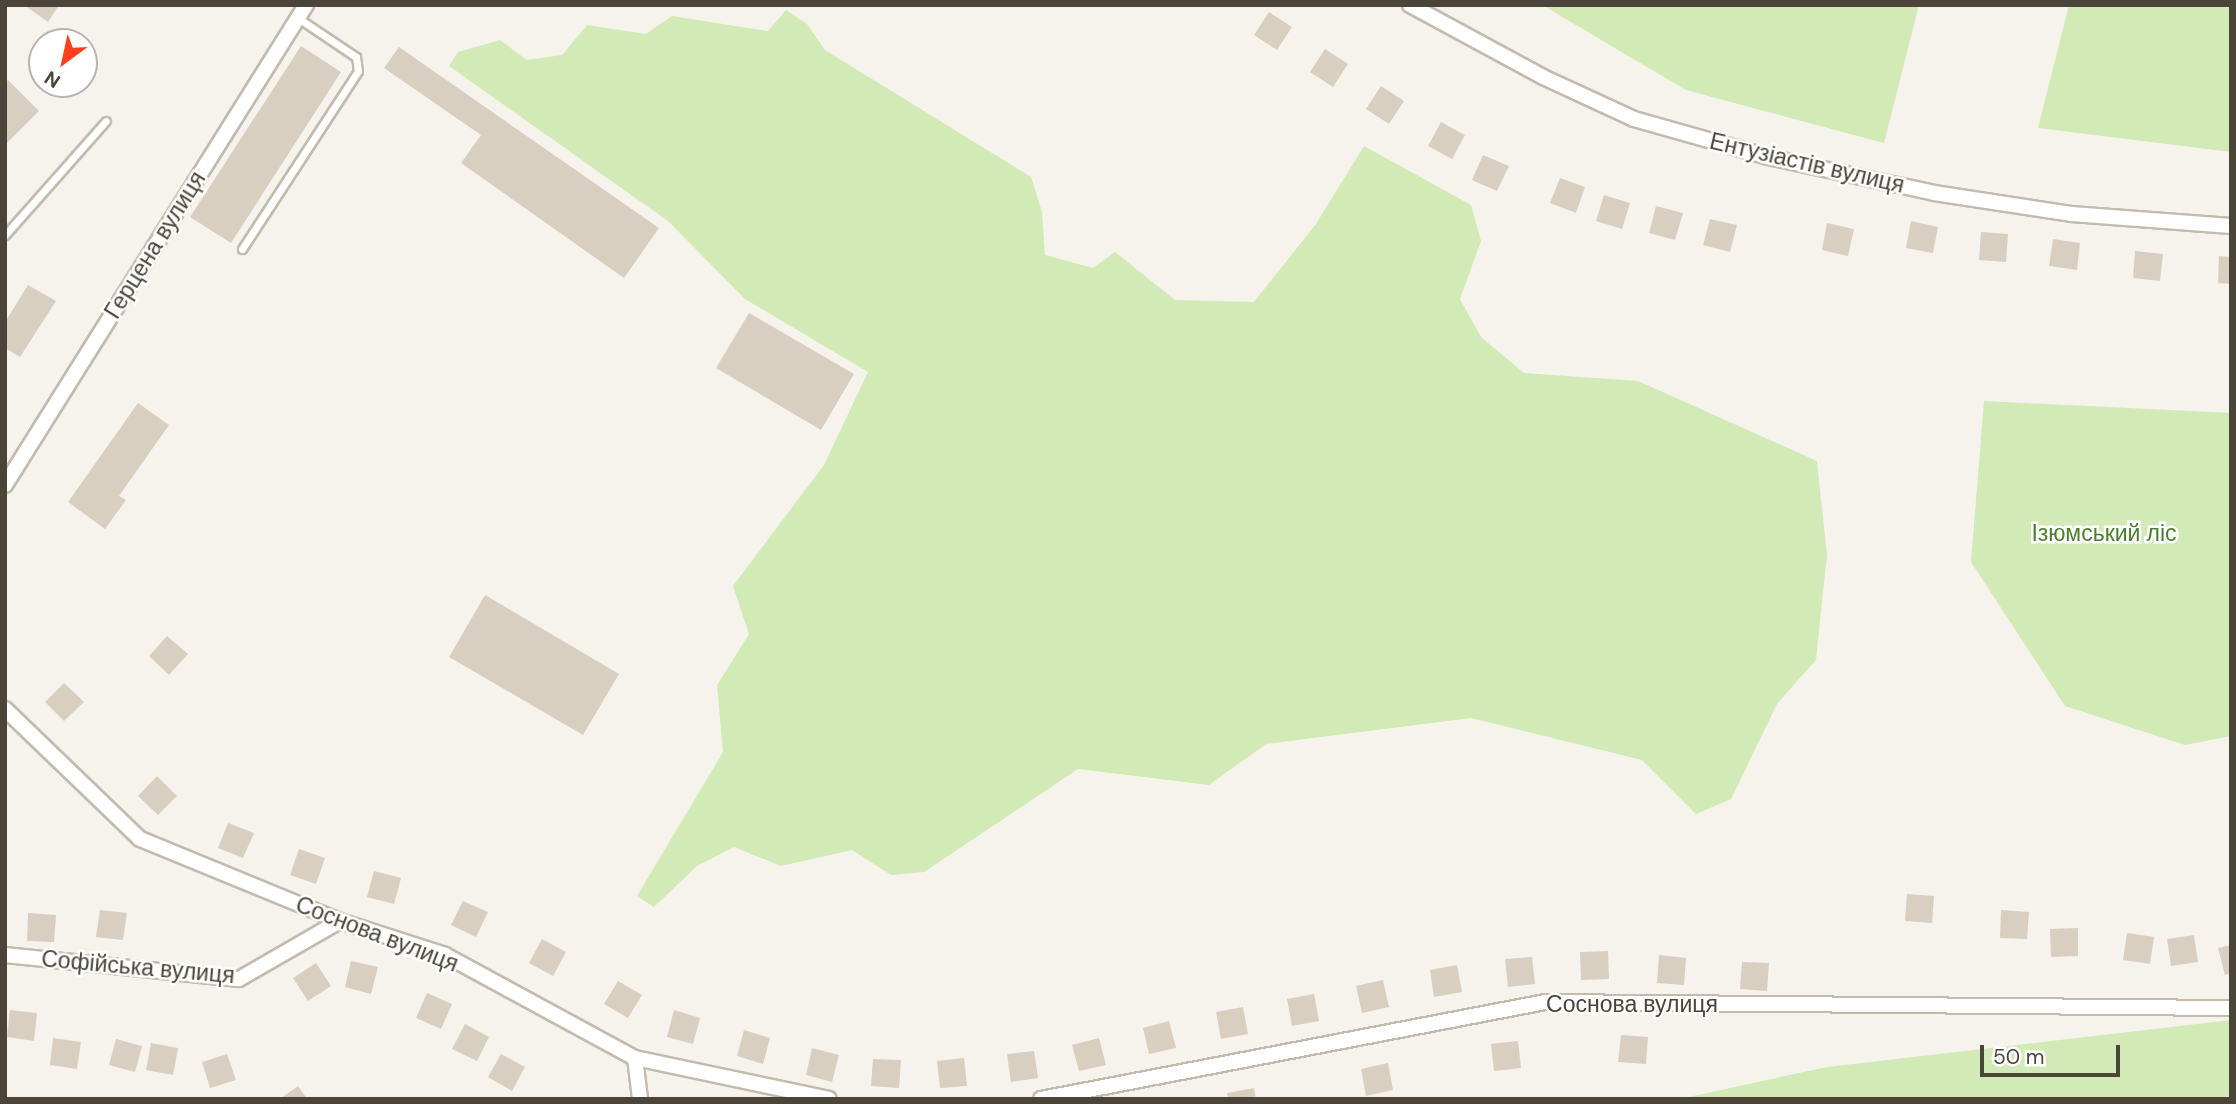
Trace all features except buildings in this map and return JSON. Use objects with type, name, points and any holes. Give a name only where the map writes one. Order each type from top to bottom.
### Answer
[{"type":"street","name":"Ентузіастів вулиця","points":[[1410,5],[1543,77],[1634,119],[1768,157],[1934,193],[2044,210],[2231,226]]},
{"type":"street","name":"Герцена вулиця","points":[[5,485],[302,11]]},
{"type":"street","name":"Соснова вулиця","points":[[5,709],[140,839],[340,921],[444,955],[635,1058],[828,1099]]},
{"type":"street","name":"Софійська вулиця","points":[[5,955],[239,979],[340,921]]},
{"type":"street","name":"Соснова вулиця","points":[[1041,1099],[1545,1002],[2231,1008]]},
{"type":"street","points":[[635,1058],[640,1099]]},
{"type":"lane","points":[[242,249],[358,71],[356,57],[302,11]]},
{"type":"lane","points":[[5,235],[106,121]]},
{"type":"green space","points":[[1542,5],[1919,5],[1884,143],[1686,90]]},
{"type":"green space","points":[[2069,5],[2231,5],[2231,152],[2038,128]]},
{"type":"green space","points":[[786,10],[807,24],[825,50],[1031,177],[1042,212],[1045,255],[1093,268],[1115,252],[1175,300],[1254,302],[1316,224],[1364,146],[1471,205],[1481,241],[1460,299],[1481,337],[1524,373],[1638,381],[1817,461],[1827,555],[1816,660],[1777,704],[1731,799],[1696,814],[1642,760],[1471,718],[1266,744],[1209,785],[1078,769],[924,872],[891,875],[852,850],[781,866],[734,847],[697,866],[654,907],[637,896],[723,752],[717,685],[749,634],[733,586],[824,465],[868,372],[745,299],[668,221],[449,66],[458,52],[500,40],[527,60],[562,55],[587,25],[646,34],[672,16],[768,31]]},
{"type":"green space","name":"Ізюмський ліс","points":[[1984,401],[2231,413],[2231,736],[2185,745],[2065,706],[1971,562]]},
{"type":"green space","points":[[2231,1020],[2231,1099],[1679,1099],[1827,1067]]}]
